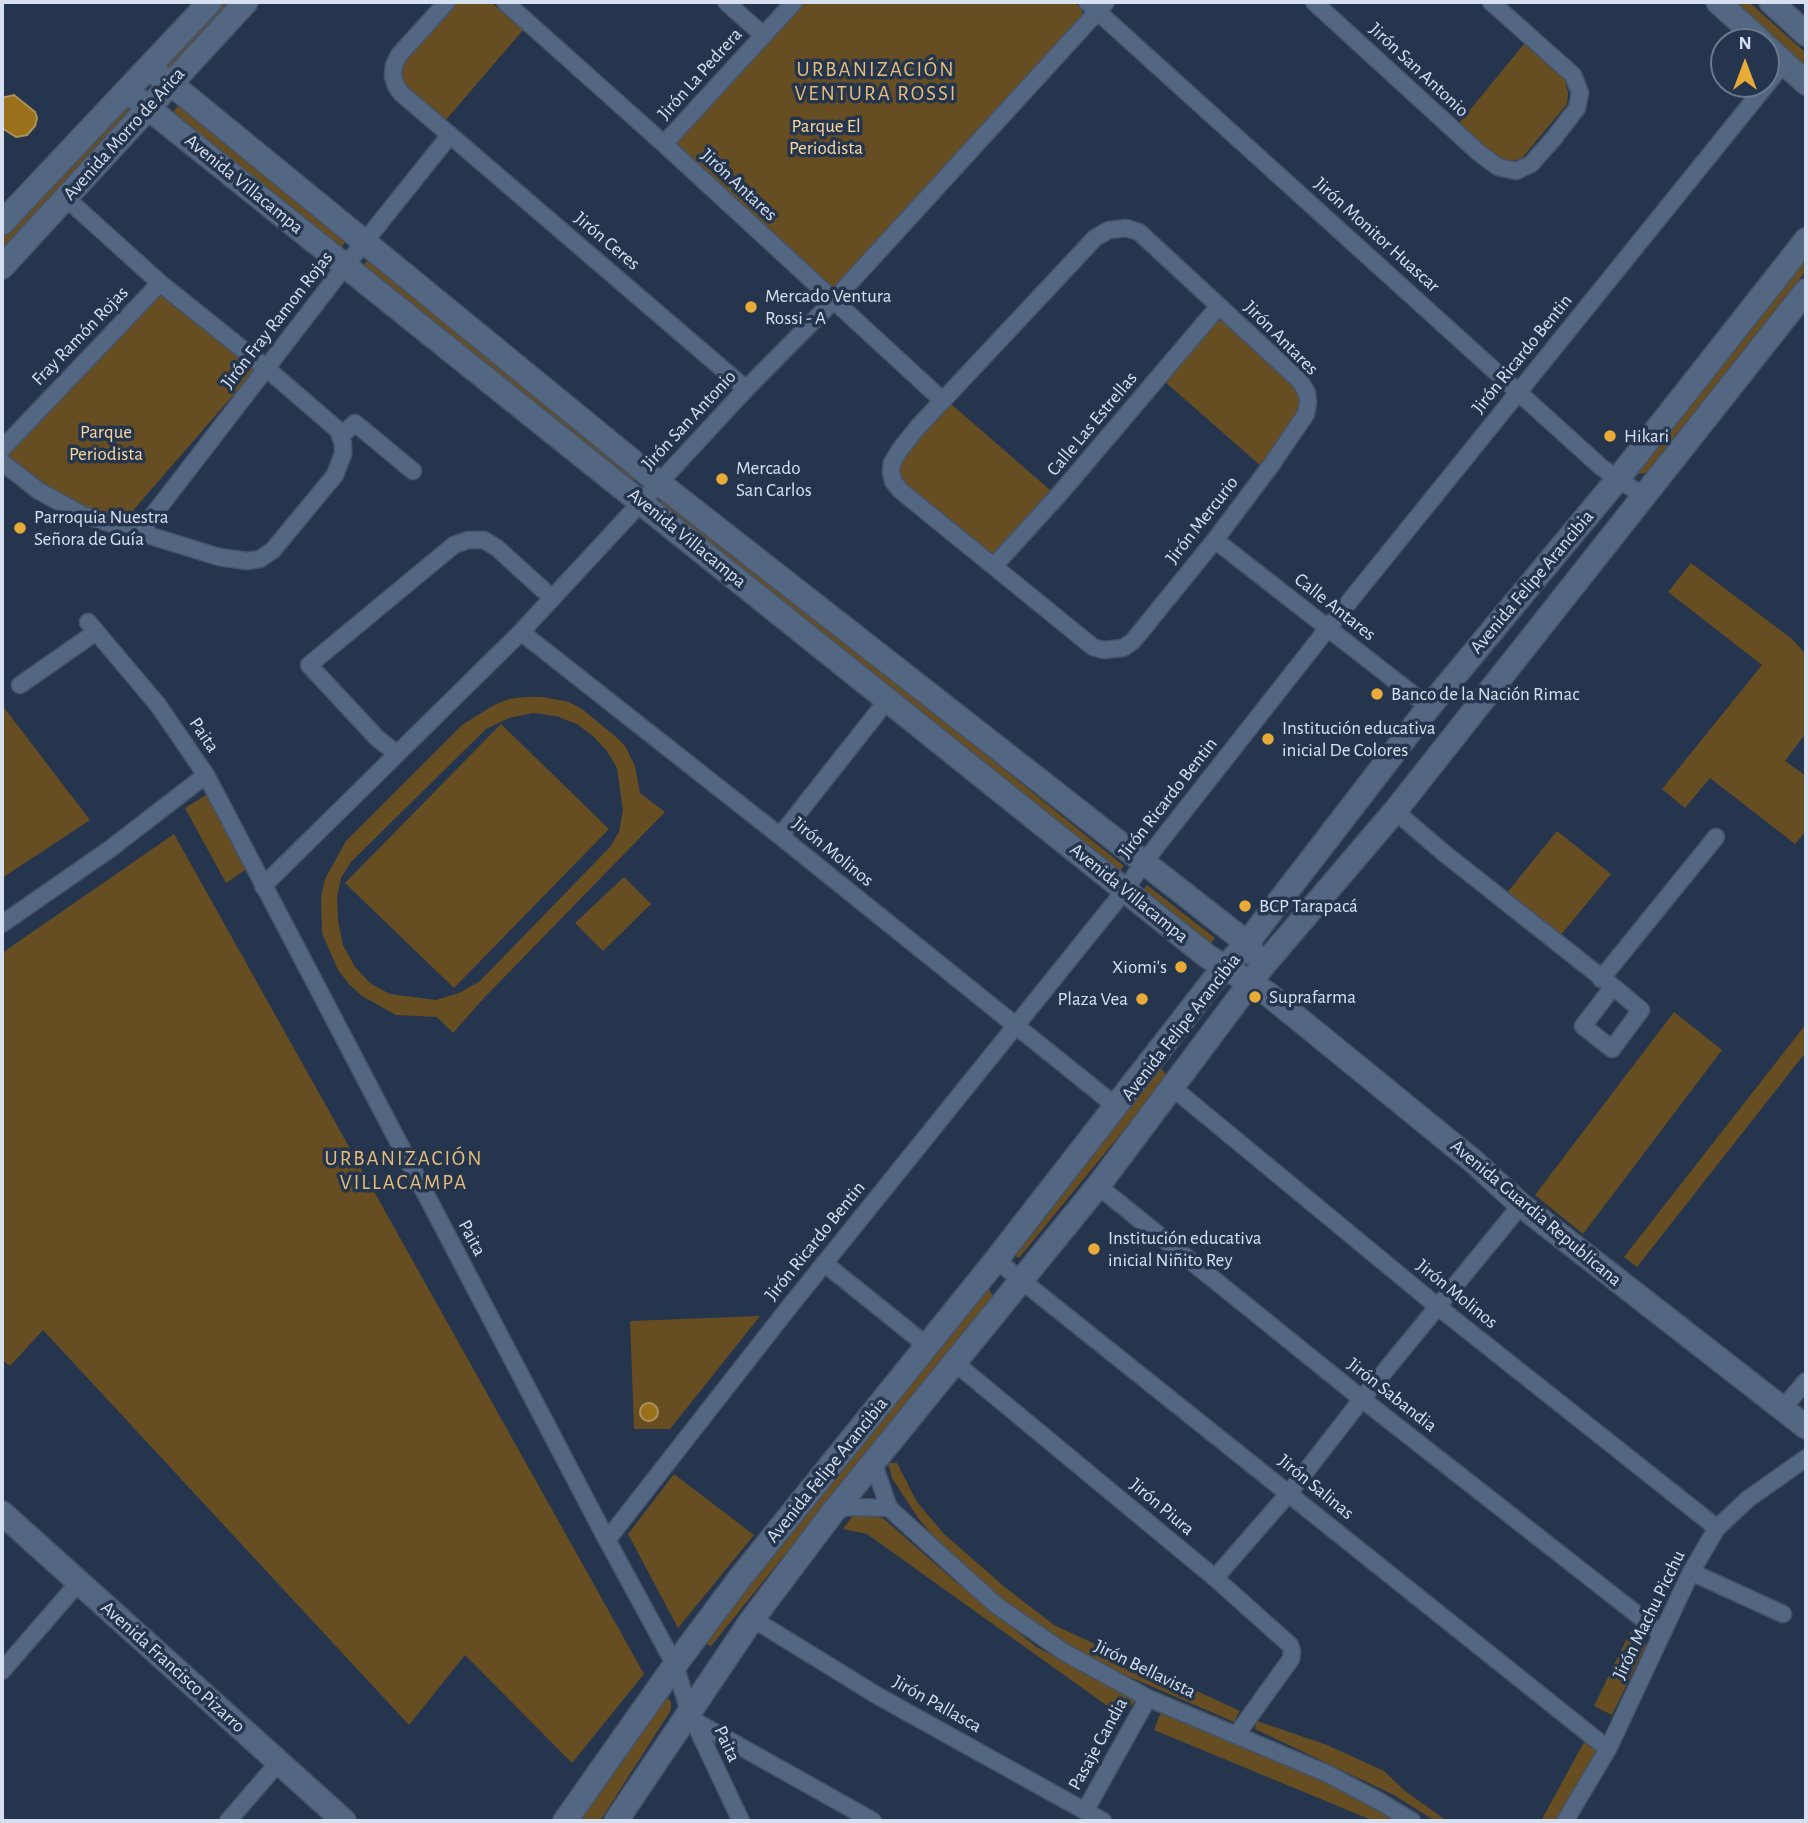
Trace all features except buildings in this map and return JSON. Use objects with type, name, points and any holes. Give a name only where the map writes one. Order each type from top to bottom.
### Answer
[{"type":"main road","name":"Avenida Morro de Arica","points":[[2,223],[210,2]]},
{"type":"main road","name":"Avenida Morro de Arica","points":[[2,267],[246,2]]},
{"type":"main road","points":[[1718,2],[1747,28]]},
{"type":"main road","points":[[1771,2],[1806,34]]},
{"type":"main road","points":[[1780,59],[1806,83]]},
{"type":"main road","name":"Avenida Villacampa","points":[[148,68],[170,83],[659,483],[1247,943],[1260,981]]},
{"type":"main road","name":"Avenida Villacampa","points":[[127,91],[1224,968],[1260,981]]},
{"type":"main road","name":"Avenida Felipe Arancibia","points":[[565,1821],[740,1578],[996,1260],[1224,968],[1247,943],[1429,707],[1617,480],[1806,240]]},
{"type":"main road","name":"Avenida Felipe Arancibia","points":[[616,1821],[691,1715],[753,1619],[833,1512],[1098,1186],[1806,291]]},
{"type":"main road","name":"Avenida Guardia Republicana","points":[[1260,981],[1474,1161],[1521,1205],[1806,1427]]},
{"type":"main road","name":"Avenida Francisco Pizarro","points":[[2,1513],[344,1821]]},
{"type":"street","points":[[445,131],[401,93],[393,76],[399,55],[447,2]]},
{"type":"street","name":"Jirón Antares","points":[[505,2],[942,400]]},
{"type":"street","points":[[726,2],[764,36]]},
{"type":"street","name":"Jirón La Pedrera","points":[[664,144],[794,2]]},
{"type":"street","name":"Jirón San Antonio","points":[[1314,2],[1478,152],[1498,167],[1516,171],[1531,164],[1554,138],[1577,108],[1580,93],[1573,75],[1491,2]]},
{"type":"street","name":"Jirón San Antonio","points":[[263,886],[521,632],[746,389],[834,300],[1096,5]]},
{"type":"street","name":"Jirón Monitor Huascar","points":[[1096,5],[1617,480],[1643,496]]},
{"type":"street","name":"Jirón Ricardo Bentin","points":[[607,1540],[824,1263],[1125,890],[1144,862],[1328,628],[1784,63]]},
{"type":"street","name":"Jirón Fray Ramon Rojas","points":[[139,532],[364,243],[445,131]]},
{"type":"street","name":"Jirón Ceres","points":[[445,131],[746,389]]},
{"type":"street","name":"Fray Ramón Rojas","points":[[66,198],[160,283],[266,368],[338,430],[341,436]]},
{"type":"street","name":"Jirón Antares","points":[[1114,650],[1093,647],[901,491],[893,481],[892,463],[899,450],[942,400],[1095,238],[1109,230],[1126,228],[1139,232],[1300,381],[1307,393],[1308,402]]},
{"type":"street","name":"Fray Ramón Rojas","points":[[2,449],[160,283]]},
{"type":"street","name":"Calle Las Estrellas","points":[[994,566],[1062,491],[1219,306]]},
{"type":"street","name":"Jirón Mercurio","points":[[1114,650],[1133,641],[1215,540],[1292,436],[1306,414],[1308,402]]},
{"type":"street","points":[[2,462],[39,491],[83,515],[219,557],[247,562],[260,559],[273,550],[335,475],[343,454],[341,436],[353,424],[413,471]]},
{"type":"street","points":[[396,753],[377,738],[309,665],[454,545],[468,540],[484,540],[497,548],[551,597]]},
{"type":"street","name":"Calle Antares","points":[[1215,540],[1429,707]]},
{"type":"street","name":"Paita","points":[[20,685],[92,627],[158,705],[206,775],[675,1665],[691,1715],[741,1821]]},
{"type":"street","name":"Jirón Molinos","points":[[521,632],[780,836],[1116,1107]]},
{"type":"street","points":[[780,836],[888,698]]},
{"type":"street","points":[[2,923],[110,849],[206,775]]},
{"type":"street","points":[[1395,811],[1607,983],[1716,837]]},
{"type":"street","name":"Jirón Molinos","points":[[1173,1088],[1437,1306],[1717,1528]]},
{"type":"street","name":"Jirón Sabandia","points":[[1098,1186],[1362,1399],[1662,1634]]},
{"type":"street","points":[[1215,1577],[1289,1493],[1362,1399],[1521,1205]]},
{"type":"street","name":"Jirón Salinas","points":[[996,1260],[1608,1749]]},
{"type":"street","points":[[824,1263],[926,1345]]},
{"type":"street","name":"Jirón Piura","points":[[954,1362],[1215,1577],[1290,1645],[1291,1659],[1237,1734]]},
{"type":"street","points":[[1783,1408],[1806,1381]]},
{"type":"street","name":"Jirón Machu Picchu","points":[[1565,1821],[1608,1749],[1691,1572],[1717,1528],[1748,1499],[1806,1458]]},
{"type":"street","name":"Jirón Bellavista","points":[[873,1462],[889,1508],[973,1586],[1064,1653],[1147,1698],[1328,1774],[1412,1821]]},
{"type":"street","points":[[833,1512],[847,1507],[889,1508]]},
{"type":"street","points":[[1691,1572],[1783,1614]]},
{"type":"street","points":[[2,1671],[79,1582]]},
{"type":"street","name":"Jirón Pallasca","points":[[753,1619],[877,1696],[1103,1821]]},
{"type":"street","name":"Pasaje Candia","points":[[1085,1811],[1147,1698]]},
{"type":"street","points":[[691,1715],[873,1821]]},
{"type":"street","points":[[228,1821],[278,1763]]},
{"type":"green space","points":[[217,2],[236,2],[170,73],[159,64]]},
{"type":"green space","points":[[458,2],[491,2],[523,30],[445,121],[406,87],[402,73],[405,61]]},
{"type":"green space","name":"Parque El Periodista","points":[[802,2],[1074,2],[1082,10],[1082,17],[836,288],[827,287],[678,149],[675,139]]},
{"type":"green space","points":[[1728,2],[1749,2],[1778,28],[1757,28]]},
{"type":"green space","points":[[1780,30],[1806,53],[1806,73],[1780,49]]},
{"type":"green space","points":[[1524,44],[1565,80],[1567,104],[1522,158],[1513,161],[1500,160],[1456,127]]},
{"type":"green space","points":[[127,102],[137,112],[2,256],[2,237]]},
{"type":"green space","points":[[179,105],[345,241],[341,250],[172,113]]},
{"type":"green space","points":[[1806,252],[1806,271],[1646,473],[1638,474],[1638,468]]},
{"type":"green space","points":[[370,257],[636,475],[631,487],[363,266]]},
{"type":"green space","name":"Parque Periodista","points":[[161,296],[255,370],[123,522],[84,508],[22,472],[6,455],[151,299]]},
{"type":"green space","points":[[1224,320],[1302,394],[1301,414],[1261,466],[1164,381],[1217,321]]},
{"type":"green space","points":[[950,403],[1050,490],[995,553],[988,552],[900,484],[896,464]]},
{"type":"green space","points":[[665,497],[1124,866],[1116,876],[657,505]]},
{"type":"green space","points":[[1691,563],[1792,639],[1806,654],[1806,733],[1785,761],[1806,776],[1806,831],[1795,844],[1710,778],[1685,808],[1662,789],[1762,665],[1668,592]]},
{"type":"green space","points":[[543,697],[569,702],[582,709],[625,746],[635,766],[640,793],[665,812],[453,1033],[437,1017],[396,1015],[362,996],[349,984],[338,970],[322,933],[321,897],[325,879],[346,841],[462,725],[509,699]],"holes":[[[533,713],[556,716],[577,724],[594,737],[617,768],[623,810],[619,832],[610,847],[480,981],[459,993],[436,1000],[390,994],[371,984],[355,967],[343,945],[338,921],[337,897],[341,878],[351,862],[486,729],[509,718]]]},
{"type":"green space","points":[[2,705],[90,820],[2,878]]},
{"type":"green space","points":[[501,724],[609,829],[454,988],[345,883]]},
{"type":"green space","points":[[206,795],[210,796],[248,868],[226,883],[185,808]]},
{"type":"green space","points":[[1557,831],[1611,874],[1560,936],[1506,894]]},
{"type":"green space","points":[[174,834],[644,1674],[572,1763],[465,1655],[409,1725],[43,1330],[10,1366],[2,1360],[2,953]]},
{"type":"green space","points":[[624,877],[651,904],[603,951],[575,923]]},
{"type":"green space","points":[[1147,885],[1215,938],[1208,947],[1140,894]]},
{"type":"green space","points":[[1674,1012],[1722,1050],[1583,1234],[1535,1195]]},
{"type":"green space","points":[[1806,1024],[1806,1052],[1637,1267],[1624,1257]]},
{"type":"green space","points":[[1159,1067],[1168,1076],[1019,1258],[1011,1253]]},
{"type":"green space","points":[[988,1287],[993,1297],[711,1646],[706,1644],[706,1637]]},
{"type":"green space","points":[[760,1316],[670,1429],[634,1429],[630,1321]]},
{"type":"green space","points":[[888,1463],[897,1463],[917,1502],[944,1534],[1054,1625],[1240,1711],[1234,1722],[1095,1662],[993,1596],[943,1548],[918,1518],[892,1478]]},
{"type":"green space","points":[[674,1474],[754,1535],[678,1628],[628,1534]]},
{"type":"green space","points":[[857,1510],[884,1519],[1035,1646],[1136,1701],[1120,1715],[867,1534],[843,1529]]},
{"type":"green space","points":[[1631,1630],[1646,1645],[1612,1715],[1594,1706]]},
{"type":"green space","points":[[665,1694],[671,1702],[671,1710],[600,1821],[578,1821]]},
{"type":"green space","points":[[1162,1709],[1314,1773],[1407,1821],[1374,1821],[1154,1730]]},
{"type":"green space","points":[[1257,1721],[1327,1745],[1384,1771],[1405,1791],[1447,1821],[1435,1821],[1394,1795],[1255,1729]]},
{"type":"green space","points":[[1584,1742],[1600,1754],[1559,1821],[1541,1821]]},
{"type":"shaded area","points":[[14,95],[35,112],[37,118],[35,126],[27,135],[16,137],[2,128],[2,98]]},
{"type":"shaded area","points":[[649,1403],[657,1408],[658,1412],[653,1420],[649,1421],[641,1416],[640,1412],[645,1404]]},
{"type":"place","name":"Mercado Ventura Rossi - A","points":[[751,307]]},
{"type":"place","name":"Hikari","points":[[1610,436]]},
{"type":"place","name":"Mercado San Carlos","points":[[722,479]]},
{"type":"place","name":"Parroquia Nuestra Señora de Guía","points":[[20,528]]},
{"type":"place","name":"Banco de la Nación Rimac","points":[[1377,694]]},
{"type":"place","name":"Institución educativa inicial De Colores","points":[[1268,739]]},
{"type":"place","name":"BCP Tarapacá","points":[[1245,906]]},
{"type":"place","name":"Xiomi's","points":[[1181,967]]},
{"type":"place","name":"Suprafarma","points":[[1255,997]]},
{"type":"place","name":"Plaza Vea","points":[[1142,999]]},
{"type":"place","name":"Institución educativa inicial Niñito Rey","points":[[1094,1249]]},
{"type":"district","name":"URBANIZACIÓN VENTURA ROSSI","points":[[876,82]]},
{"type":"district","name":"URBANIZACIÓN VILLACAMPA","points":[[404,1171]]}]
